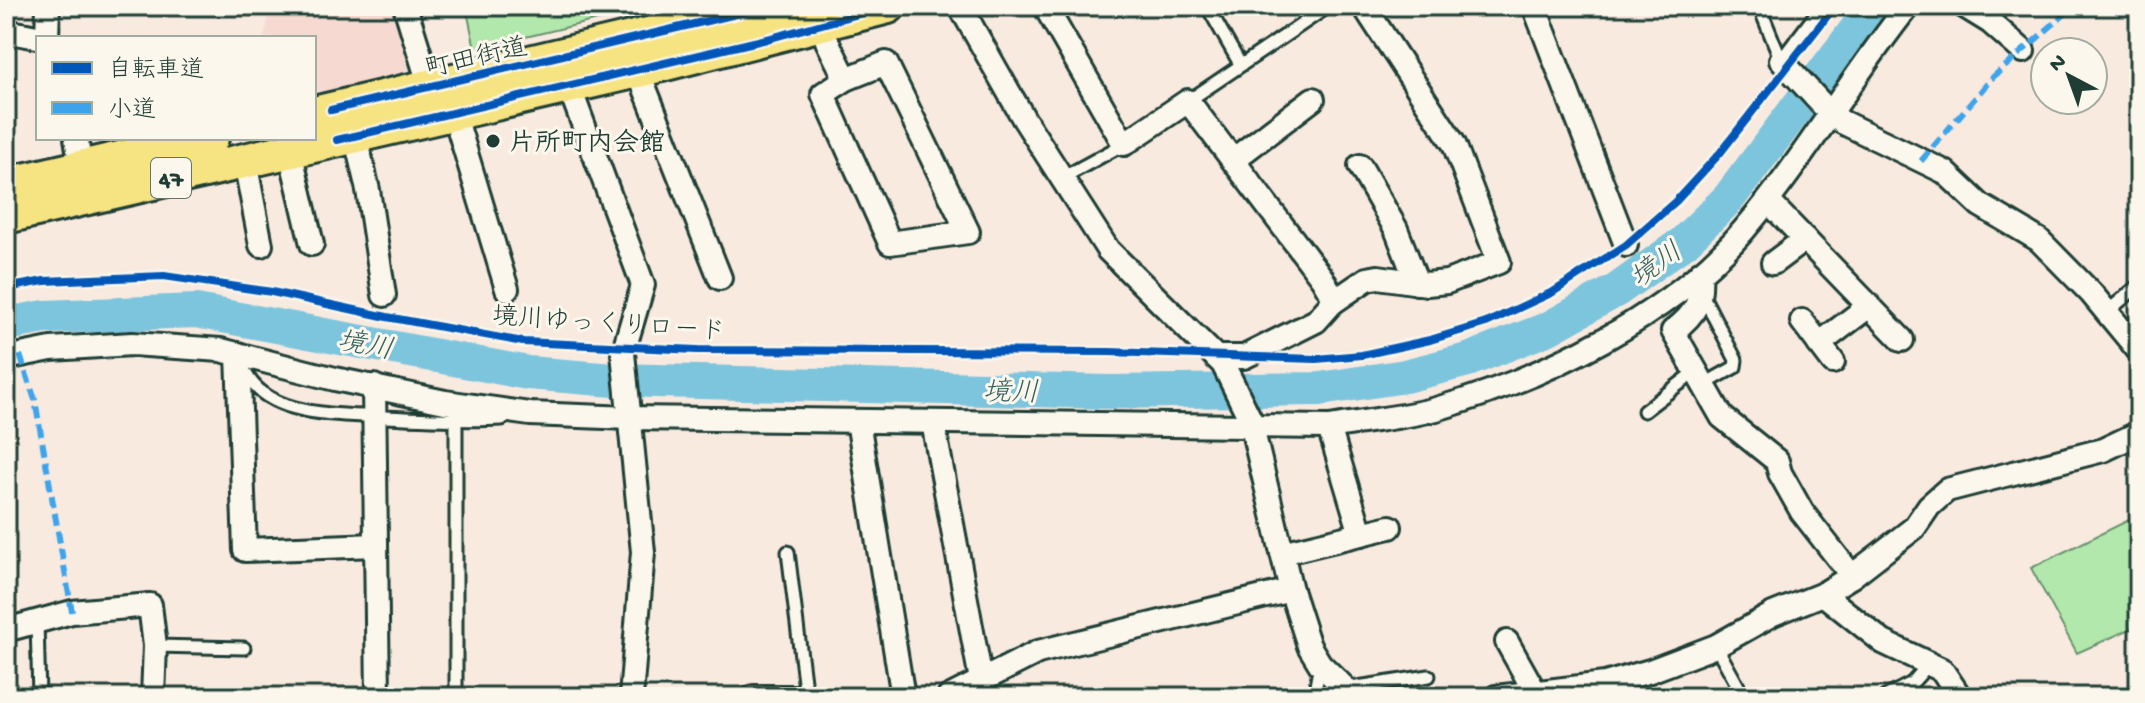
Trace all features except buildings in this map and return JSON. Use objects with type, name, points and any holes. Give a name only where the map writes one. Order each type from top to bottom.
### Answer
[{"type":"main road","name":"町田街道","points":[[324,122],[454,113],[569,86],[634,56],[764,15],[822,24],[888,6]]},
{"type":"main road","name":"町田街道","points":[[324,122],[430,87],[634,56]]},
{"type":"main road","name":"町田街道","points":[[6,185],[202,140]]},
{"type":"main road","name":"町田街道","points":[[6,216],[81,168],[245,161],[290,151],[303,140]]},
{"type":"street","points":[[44,36],[48,6]]},
{"type":"street","points":[[405,6],[430,87]]},
{"type":"street","points":[[960,6],[1108,250],[1228,359],[1251,422],[1291,590],[1309,646],[1320,664],[1348,693]]},
{"type":"street","points":[[1045,6],[1124,144],[1188,101],[1322,278],[1332,295],[1332,303]]},
{"type":"street","points":[[1228,359],[1316,321],[1332,303],[1367,279],[1378,277],[1417,283],[1447,282],[1499,262],[1454,144],[1364,6]]},
{"type":"street","points":[[1534,6],[1626,245]]},
{"type":"street","points":[[1852,576],[1802,512],[1780,473],[1777,461],[1722,417],[1673,331],[1690,318],[1701,283],[1768,201],[1828,111],[1908,6]]},
{"type":"street","points":[[1964,6],[1990,22],[2023,51]]},
{"type":"street","points":[[822,24],[846,79]]},
{"type":"street","points":[[6,31],[36,37]]},
{"type":"street","points":[[634,56],[720,278]]},
{"type":"street","points":[[886,63],[968,232],[890,243],[823,94],[846,79],[886,63]]},
{"type":"street","points":[[1786,65],[1842,122],[1945,172],[1980,205],[2039,240],[2139,351]]},
{"type":"street","points":[[569,86],[643,285],[623,353],[643,552],[631,697]]},
{"type":"street","points":[[1233,160],[1313,99]]},
{"type":"street","points":[[454,113],[507,289]]},
{"type":"street","points":[[324,122],[368,190],[384,295]]},
{"type":"street","points":[[290,151],[312,244]]},
{"type":"street","points":[[245,161],[261,245]]},
{"type":"street","points":[[1360,166],[1396,229],[1417,283]]},
{"type":"street","points":[[1768,201],[1902,340]]},
{"type":"street","points":[[1773,263],[1805,239]]},
{"type":"street","points":[[6,358],[51,349],[132,344],[221,350],[335,379],[445,402],[530,414],[629,412],[933,422],[1251,422],[1329,427],[1433,410],[1528,378],[1581,352],[1701,283]]},
{"type":"street","points":[[1802,321],[1826,353],[1869,306]]},
{"type":"street","points":[[238,354],[245,550],[376,545]]},
{"type":"street","points":[[374,386],[378,697]]},
{"type":"street","points":[[858,421],[903,697]]},
{"type":"street","points":[[933,422],[981,680]]},
{"type":"street","points":[[1329,427],[1361,534]]},
{"type":"street","points":[[1496,697],[1535,692],[1588,692],[1716,646],[1773,614],[1823,594],[1852,576],[1914,528],[1929,506],[1947,490],[2103,450],[2139,433]]},
{"type":"street","points":[[1282,553],[1390,527]]},
{"type":"street","points":[[949,697],[1038,652],[1291,590]]},
{"type":"street","points":[[1823,594],[1883,642],[1942,670],[1960,697]]},
{"type":"street","points":[[6,630],[72,612],[150,605],[155,646],[153,697]]},
{"type":"street","points":[[1507,642],[1535,692]]},
{"type":"street","points":[[754,697],[803,697]]},
{"type":"lane","points":[[1207,6],[1240,64]]},
{"type":"lane","points":[[1188,101],[1329,6]]},
{"type":"lane","points":[[1759,6],[1786,65]]},
{"type":"lane","points":[[1786,65],[1822,6]]},
{"type":"lane","points":[[1062,178],[1124,144]]},
{"type":"lane","points":[[1644,411],[1699,378],[1735,367],[1736,360],[1701,283]]},
{"type":"lane","points":[[2107,312],[2139,285]]},
{"type":"lane","points":[[238,354],[249,382],[276,400],[323,414],[456,421],[530,414]]},
{"type":"lane","points":[[456,421],[456,697]]},
{"type":"lane","points":[[788,552],[803,697]]},
{"type":"lane","points":[[37,622],[39,697]]},
{"type":"lane","points":[[155,646],[244,648]]},
{"type":"lane","points":[[1716,646],[1744,697]]},
{"type":"lane","points":[[1314,697],[1320,664]]},
{"type":"lane","points":[[1885,697],[1912,683],[1929,664]]},
{"type":"lane","points":[[1348,693],[1429,676]]},
{"type":"shaded area","points":[[271,6],[395,6],[415,72],[321,93],[316,91],[316,36],[264,36]]},
{"type":"green space","points":[[466,6],[607,6],[610,17],[475,49]]},
{"type":"green space","points":[[2131,519],[2139,532],[2139,625],[2077,653],[2031,568]]},
{"type":"waterway","name":"境川","points":[[6,324],[45,317],[196,311],[528,373],[614,380],[1110,392],[1320,389],[1405,376],[1468,360],[1549,328],[1617,290],[1684,242],[1728,199],[1874,6]]},
{"type":"marked path","points":[[1921,161],[1993,77],[2074,6]]},
{"type":"marked path","points":[[20,355],[35,400],[72,612]]},
{"type":"cycle path","points":[[331,110],[770,6]]},
{"type":"cycle path","points":[[337,140],[767,39],[888,6]]},
{"type":"cycle path","name":"境川ゆっくりロード","points":[[6,288],[44,281],[164,276],[272,292],[523,342],[697,350],[1109,352],[1316,359],[1362,355],[1430,340],[1486,323],[1553,292],[1626,245],[1676,201],[1720,153],[1835,6]]},
{"type":"place","name":"片所町内会館","points":[[493,141]]}]
